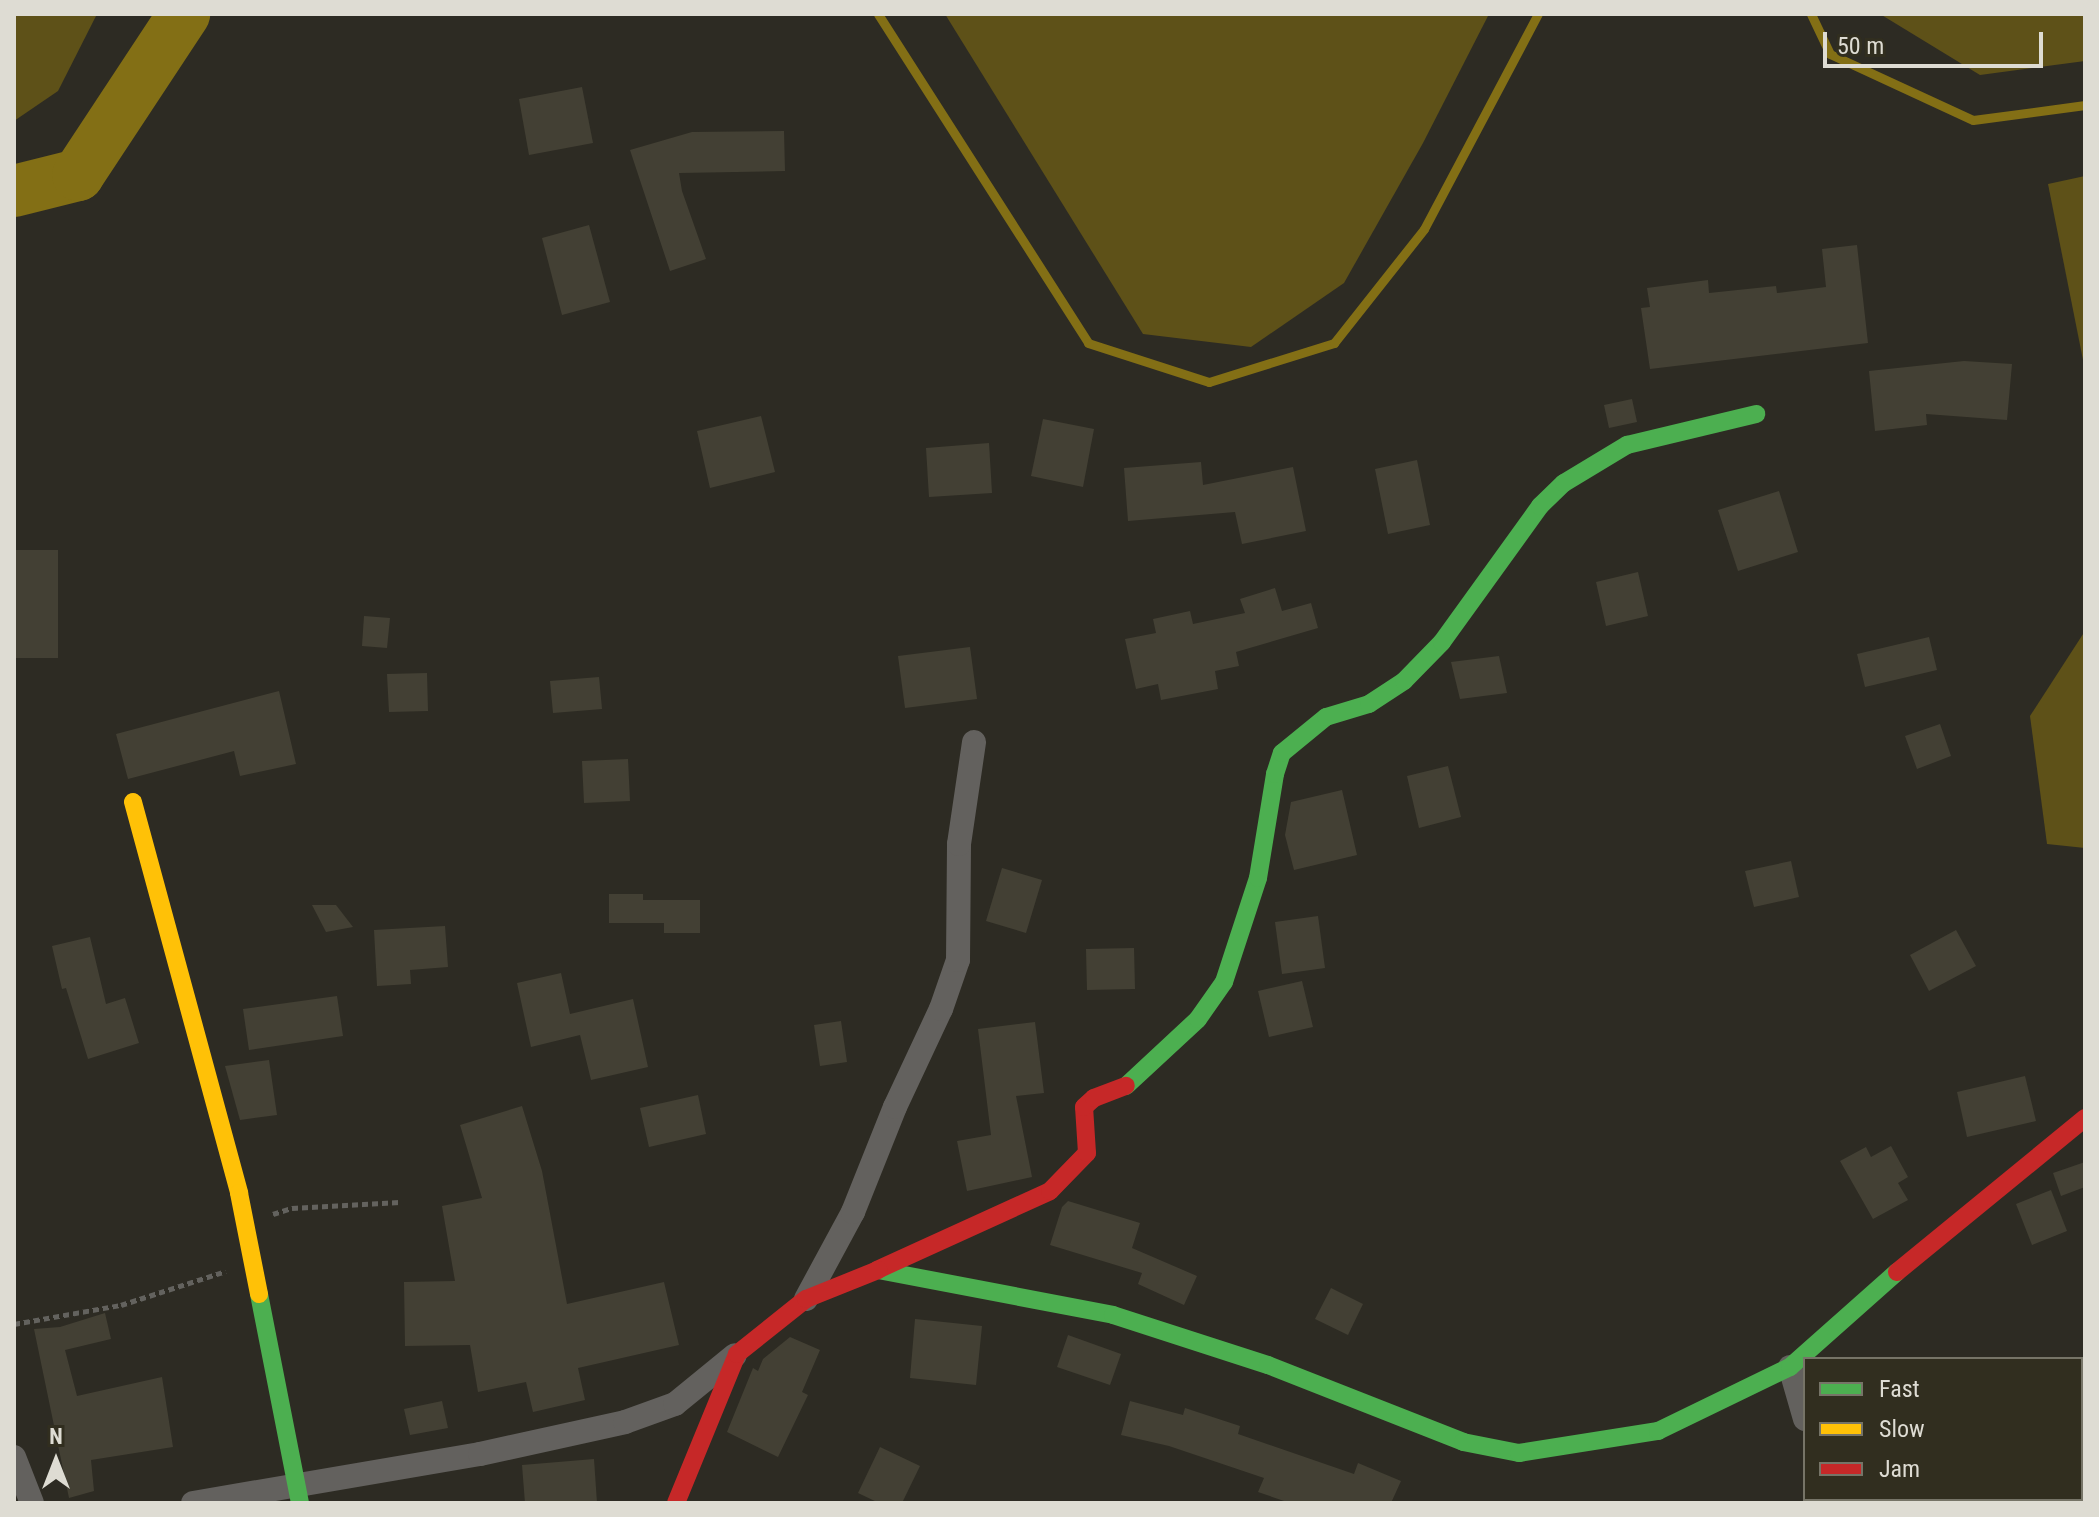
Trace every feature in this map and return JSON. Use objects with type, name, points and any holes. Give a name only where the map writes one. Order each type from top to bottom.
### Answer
[{"type":"street","points":[[193,1503],[297,1494],[625,1422],[675,1404],[806,1299],[1050,1191],[1087,1153],[1084,1107],[1094,1098],[1124,1088],[1198,1019],[1224,982],[1258,878],[1267,817],[1282,753],[1326,717],[1369,704],[1404,681],[1442,642],[1540,506],[1564,483],[1627,445],[1668,432],[1756,414]]},
{"type":"street","points":[[806,1299],[853,1212],[895,1107],[941,1009],[958,960],[959,844],[974,742]]},
{"type":"street","points":[[133,802],[201,1046],[253,1261],[297,1494]]},
{"type":"street","points":[[877,1270],[1113,1315],[1268,1365],[1463,1442],[1519,1453],[1658,1431],[1790,1367],[1930,1243],[2085,1118]]},
{"type":"street","points":[[676,1503],[737,1354]]},
{"type":"street","points":[[1790,1367],[1803,1412]]},
{"type":"street","points":[[14,1457],[32,1503]]},
{"type":"path","points":[[270,1215],[292,1208],[400,1202]]},
{"type":"path","points":[[14,1324],[121,1305],[253,1261]]},
{"type":"shaded area","points":[[14,14],[97,14],[58,91],[14,121]]},
{"type":"shaded area","points":[[945,14],[1489,14],[1423,143],[1344,283],[1251,347],[1143,334]]},
{"type":"shaded area","points":[[1880,14],[2085,14],[2085,61],[1980,75]]},
{"type":"shaded area","points":[[2085,176],[2085,370],[2048,184]]},
{"type":"shaded area","points":[[2085,631],[2085,848],[2047,844],[2030,716]]},
{"type":"building","points":[[582,87],[593,143],[529,155],[519,99]]},
{"type":"building","points":[[784,131],[785,171],[679,173],[682,191],[706,259],[670,271],[630,150],[692,132]]},
{"type":"building","points":[[589,225],[610,302],[562,315],[542,238]]},
{"type":"building","points":[[1857,245],[1868,343],[1650,369],[1641,308],[1650,307],[1647,288],[1708,280],[1709,293],[1776,286],[1777,293],[1826,287],[1822,249]]},
{"type":"building","points":[[1964,361],[2012,364],[2007,420],[1926,414],[1927,425],[1875,431],[1869,371]]},
{"type":"building","points":[[1632,399],[1637,422],[1609,428],[1604,405]]},
{"type":"building","points":[[761,416],[775,472],[710,488],[697,431]]},
{"type":"building","points":[[1043,419],[1094,429],[1083,487],[1031,476]]},
{"type":"building","points":[[989,443],[992,493],[929,497],[926,448]]},
{"type":"building","points":[[1417,460],[1430,525],[1388,534],[1375,469]]},
{"type":"building","points":[[1201,462],[1203,485],[1293,467],[1306,531],[1242,544],[1235,512],[1128,521],[1124,468]]},
{"type":"building","points":[[1779,491],[1798,552],[1738,571],[1718,510]]},
{"type":"building","points":[[14,550],[58,550],[58,658],[14,658]]},
{"type":"building","points":[[1638,572],[1648,616],[1606,626],[1596,582]]},
{"type":"building","points":[[1275,588],[1282,611],[1311,603],[1318,628],[1236,652],[1239,666],[1215,671],[1218,689],[1161,700],[1158,684],[1136,689],[1125,639],[1156,633],[1153,619],[1190,611],[1193,624],[1245,613],[1240,599]]},
{"type":"building","points":[[364,616],[390,618],[387,648],[362,646]]},
{"type":"building","points":[[1929,637],[1937,670],[1865,687],[1857,654]]},
{"type":"building","points":[[970,647],[977,699],[905,708],[898,656]]},
{"type":"building","points":[[1499,656],[1507,693],[1460,699],[1451,662]]},
{"type":"building","points":[[427,673],[428,711],[389,712],[387,674]]},
{"type":"building","points":[[599,677],[602,709],[553,713],[550,681]]},
{"type":"building","points":[[279,691],[296,764],[240,776],[234,751],[128,779],[116,734]]},
{"type":"building","points":[[1940,724],[1951,756],[1917,769],[1905,736]]},
{"type":"building","points":[[628,759],[630,801],[584,803],[582,761]]},
{"type":"building","points":[[1448,766],[1461,817],[1419,828],[1407,776]]},
{"type":"building","points":[[1342,790],[1357,855],[1294,870],[1285,835],[1291,802]]},
{"type":"building","points":[[1791,861],[1799,897],[1754,907],[1745,871]]},
{"type":"building","points":[[1002,868],[1042,880],[1026,933],[986,921]]},
{"type":"building","points":[[609,894],[643,894],[643,900],[700,900],[700,933],[664,933],[664,923],[609,923]]},
{"type":"building","points":[[312,905],[336,905],[353,927],[326,932]]},
{"type":"building","points":[[1318,916],[1325,968],[1282,974],[1275,922]]},
{"type":"building","points":[[445,926],[448,967],[410,970],[411,984],[377,986],[374,930]]},
{"type":"building","points":[[1956,930],[1976,966],[1929,991],[1910,955]]},
{"type":"building","points":[[90,937],[106,1004],[125,998],[139,1043],[88,1059],[66,988],[62,989],[52,946]]},
{"type":"building","points":[[1134,948],[1135,989],[1087,990],[1086,949]]},
{"type":"building","points":[[561,973],[570,1014],[633,999],[648,1067],[591,1080],[580,1035],[531,1047],[517,983]]},
{"type":"building","points":[[1302,981],[1313,1027],[1269,1037],[1258,991]]},
{"type":"building","points":[[337,996],[343,1036],[249,1050],[243,1009]]},
{"type":"building","points":[[841,1021],[847,1062],[820,1066],[814,1025]]},
{"type":"building","points":[[1035,1022],[1044,1093],[1016,1096],[1032,1177],[967,1191],[957,1141],[991,1135],[978,1029]]},
{"type":"building","points":[[269,1060],[277,1115],[240,1120],[225,1066]]},
{"type":"building","points":[[2025,1076],[2036,1121],[1967,1137],[1957,1092]]},
{"type":"building","points":[[698,1095],[706,1134],[649,1147],[640,1108]]},
{"type":"building","points":[[522,1106],[542,1171],[567,1304],[664,1282],[679,1345],[578,1368],[585,1400],[533,1412],[526,1382],[478,1392],[470,1345],[405,1346],[404,1282],[455,1281],[442,1206],[482,1198],[460,1125]]},
{"type":"building","points":[[1891,1146],[1908,1177],[1898,1183],[1908,1200],[1873,1219],[1840,1161],[1866,1147],[1871,1157]]},
{"type":"building","points":[[2085,1162],[2085,1187],[2061,1196],[2053,1173]]},
{"type":"building","points":[[2051,1190],[2067,1231],[2032,1245],[2016,1204]]},
{"type":"building","points":[[1068,1201],[1140,1223],[1132,1248],[1197,1276],[1184,1305],[1138,1284],[1142,1273],[1050,1245],[1062,1207]]},
{"type":"building","points":[[1331,1288],[1363,1304],[1348,1335],[1315,1319]]},
{"type":"building","points":[[105,1313],[111,1339],[65,1350],[77,1396],[162,1377],[173,1447],[91,1460],[94,1491],[69,1498],[34,1329],[60,1327]]},
{"type":"building","points":[[915,1319],[982,1326],[976,1385],[910,1378]]},
{"type":"building","points":[[1068,1335],[1121,1354],[1110,1385],[1057,1367]]},
{"type":"building","points":[[790,1337],[820,1350],[802,1392],[808,1395],[778,1457],[727,1432],[753,1368],[758,1371],[763,1359]]},
{"type":"building","points":[[442,1401],[448,1428],[410,1435],[404,1409]]},
{"type":"building","points":[[1130,1401],[1183,1415],[1185,1408],[1240,1426],[1238,1434],[1354,1474],[1358,1463],[1401,1481],[1391,1503],[1290,1503],[1258,1492],[1264,1478],[1169,1446],[1121,1435]]},
{"type":"building","points":[[880,1447],[920,1466],[902,1503],[879,1503],[858,1493]]},
{"type":"building","points":[[594,1459],[597,1503],[525,1503],[522,1465]]},
{"type":"waterway","points":[[14,191],[78,175],[184,14]]},
{"type":"waterway","points":[[878,14],[1088,343],[1209,382],[1334,343],[1424,229],[1538,14]]},
{"type":"waterway","points":[[1811,14],[1830,54],[1973,120],[2085,105]]},
{"type":"traffic: fast","points":[[1126,1086],[1198,1019],[1224,982],[1258,878],[1275,774],[1282,753],[1326,717],[1369,704],[1404,681],[1442,642],[1540,506],[1564,483],[1627,445],[1756,414]]},
{"type":"traffic: fast","points":[[878,1270],[1113,1315],[1268,1365],[1463,1442],[1519,1453],[1658,1431],[1790,1367],[1897,1272]]},
{"type":"traffic: fast","points":[[259,1294],[300,1503]]},
{"type":"traffic: slow","points":[[133,802],[239,1193],[259,1294]]},
{"type":"traffic: jam","points":[[877,1270],[1050,1191],[1087,1153],[1084,1107],[1094,1098],[1126,1086]]},
{"type":"traffic: jam","points":[[1897,1272],[2085,1118]]},
{"type":"traffic: jam","points":[[676,1503],[737,1354],[806,1299],[878,1270]]}]
